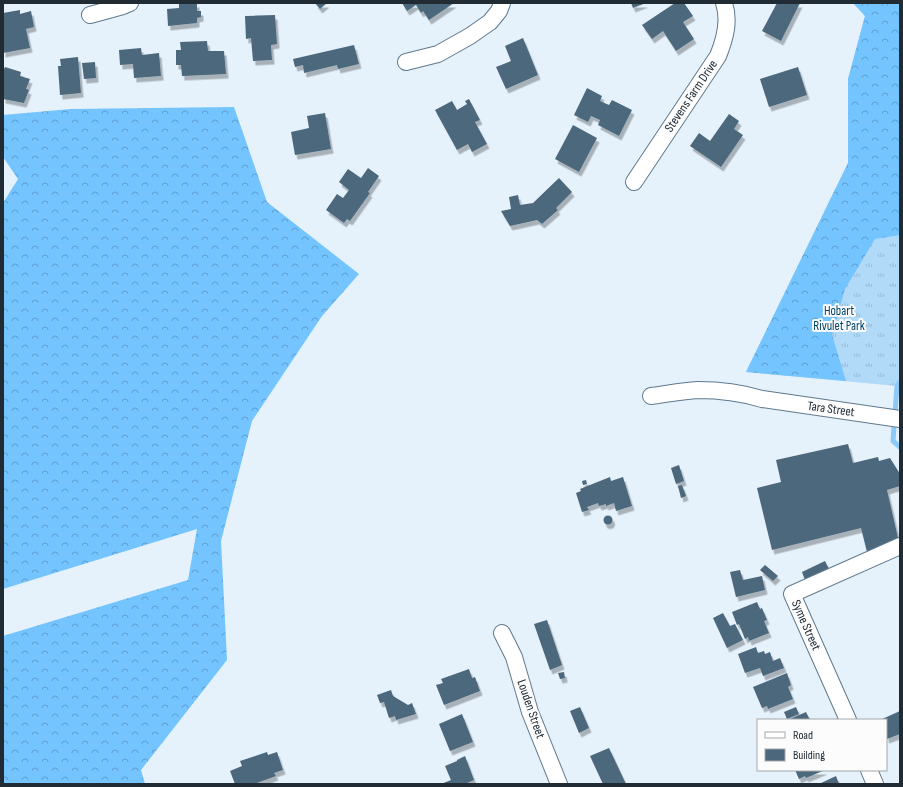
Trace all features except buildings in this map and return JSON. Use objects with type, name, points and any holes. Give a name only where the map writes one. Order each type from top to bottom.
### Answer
[{"type":"street","points":[[90,15],[130,3]]},
{"type":"street","points":[[406,62],[438,54],[470,36],[490,22],[499,11],[502,3]]},
{"type":"street","name":"Stevens Farm Drive","points":[[634,182],[718,56],[725,39],[727,22],[724,3]]},
{"type":"street","name":"Tara Street","points":[[652,396],[697,390],[747,395],[762,399],[886,417]]},
{"type":"street","name":"Syme Street","points":[[848,719],[792,594],[900,546]]},
{"type":"street","name":"Louden Street","points":[[502,633],[514,657],[530,712],[559,784]]},
{"type":"street","points":[[869,771],[875,784]]},
{"type":"green space","name":"Hobart Rivulet Park","points":[[853,3],[900,3],[900,382],[897,386],[746,372],[848,163],[848,79],[865,16]]},
{"type":"green space","name":"Hobart Rivulet Park","points":[[853,3],[900,3],[900,235],[875,239],[845,289],[832,335],[846,381],[746,372],[848,163],[848,79],[865,16]]},
{"type":"green space","points":[[234,107],[267,202],[359,274],[322,316],[252,421],[221,541],[227,660],[141,770],[145,784],[3,784],[3,636],[188,580],[197,529],[3,589],[3,203],[18,179],[3,157],[3,115],[71,109]]},
{"type":"waterway","points":[[900,382],[897,386],[893,441],[900,447]]}]
